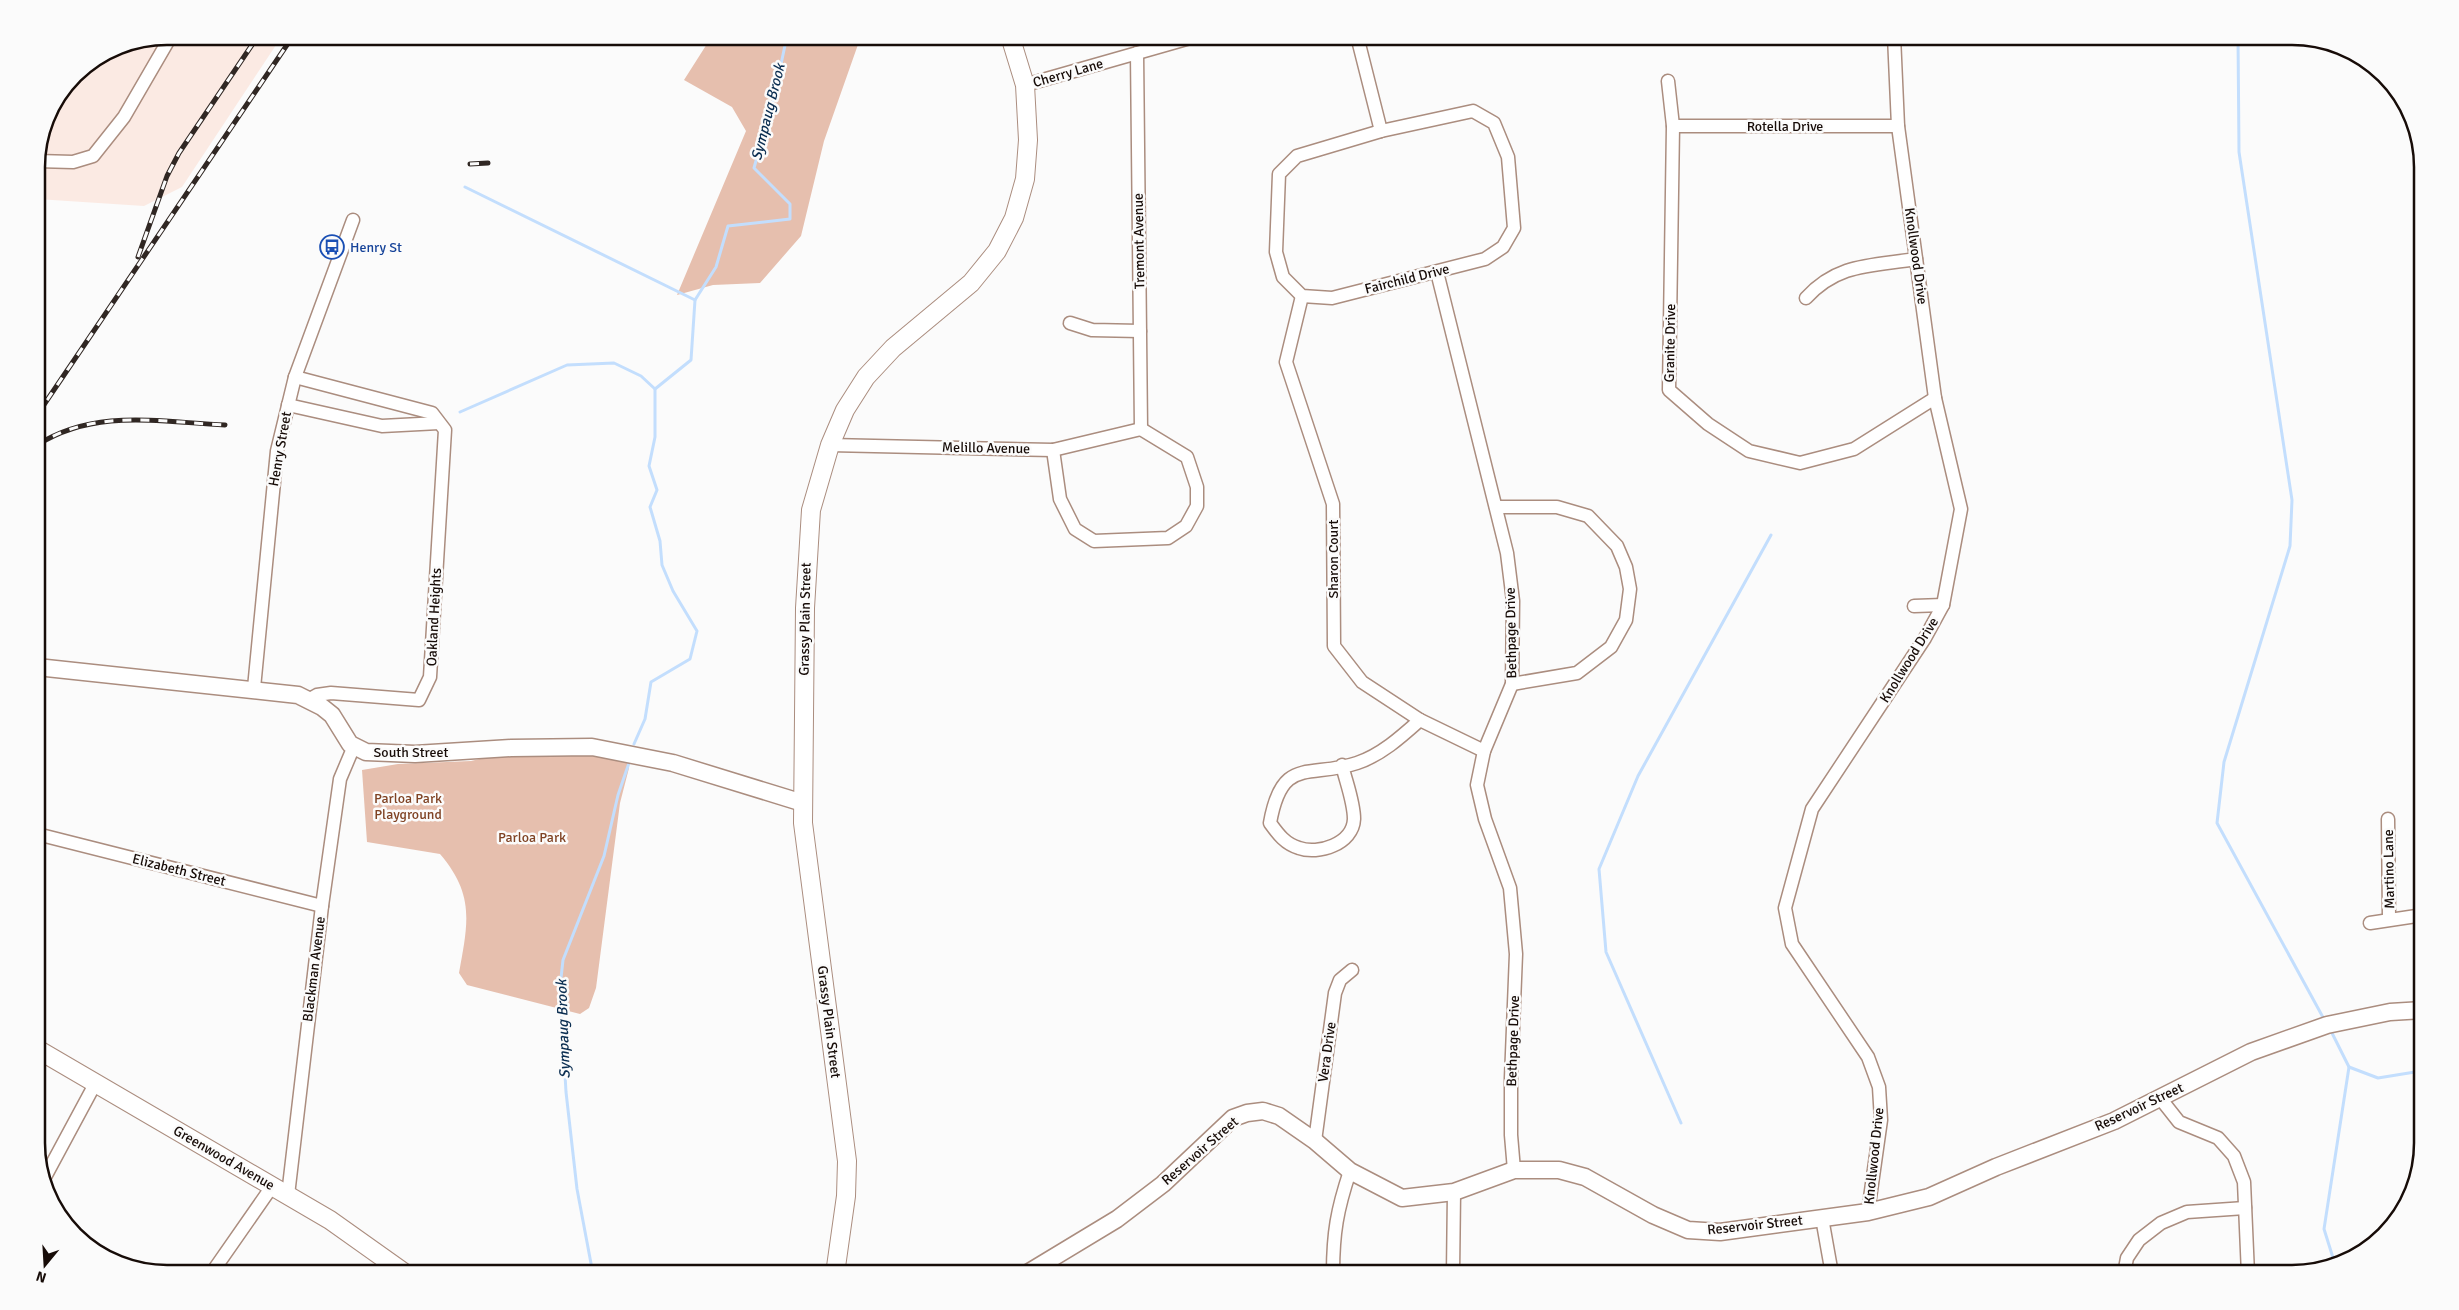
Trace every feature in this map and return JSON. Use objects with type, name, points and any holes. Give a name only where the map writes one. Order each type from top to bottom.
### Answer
[{"type":"main road","name":"Grassy Plain Street","points":[[836,1265],[846,1196],[847,1161],[803,823],[806,556],[811,510],[830,445],[845,410],[866,377],[893,348],[971,282],[997,251],[1014,218],[1025,179],[1028,140],[1025,85],[1013,45]]},
{"type":"main road","name":"Greenwood Avenue","points":[[45,1055],[280,1190],[382,1265]]},
{"type":"street","points":[[45,160],[73,162],[93,156],[124,117],[166,45]]},
{"type":"street","name":"Cherry Lane","points":[[1025,85],[1165,45]]},
{"type":"street","points":[[1359,45],[1381,131]]},
{"type":"street","name":"Knollwood Drive","points":[[1868,1212],[1881,1120],[1879,1087],[1868,1057],[1792,944],[1785,908],[1812,809],[1925,638],[1943,605],[1961,509],[1935,398],[1898,126],[1894,45]]},
{"type":"street","name":"Tremont Avenue","points":[[1137,53],[1141,430]]},
{"type":"street","name":"Granite Drive","points":[[1668,81],[1673,126],[1669,390],[1708,424],[1749,451],[1800,463],[1854,449],[1935,398]]},
{"type":"street","name":"Fairchild Drive","points":[[1473,111],[1494,123],[1508,156],[1514,228],[1503,247],[1485,259],[1437,272],[1332,298],[1302,296],[1283,277],[1276,252],[1279,174],[1297,156],[1381,131],[1473,111]]},
{"type":"street","name":"Rotella Drive","points":[[1673,126],[1898,126]]},
{"type":"street","name":"Henry Street","points":[[254,688],[277,451],[295,377],[353,220]]},
{"type":"street","points":[[1806,298],[1820,282],[1845,270],[1916,259]]},
{"type":"street","name":"Bethpage Drive","points":[[1437,272],[1507,553],[1513,602],[1512,684],[1484,751],[1477,784],[1485,819],[1510,888],[1516,954],[1511,1078],[1511,1136],[1514,1170]]},
{"type":"street","name":"Sharon Court","points":[[1302,296],[1286,362],[1333,504],[1334,646],[1362,682],[1420,720],[1484,751]]},
{"type":"street","points":[[1070,323],[1092,330],[1140,331]]},
{"type":"street","points":[[295,377],[432,413],[439,422]]},
{"type":"street","points":[[288,405],[382,426],[439,422]]},
{"type":"street","name":"Oakland Heights","points":[[310,699],[317,695],[331,693],[419,700],[430,677],[445,430],[439,422]]},
{"type":"street","points":[[1053,450],[1060,499],[1075,529],[1094,541],[1168,538],[1186,526],[1197,506],[1197,486],[1187,456],[1141,430]]},
{"type":"street","name":"Melillo Avenue","points":[[830,445],[1053,450],[1141,430]]},
{"type":"street","points":[[1496,507],[1557,507],[1588,516],[1618,546],[1626,567],[1630,589],[1626,620],[1611,647],[1577,673],[1512,684]]},
{"type":"street","points":[[1914,606],[1943,605]]},
{"type":"street","name":"South Street","points":[[45,668],[284,692],[310,699],[332,716],[345,738],[354,746],[366,752],[398,754],[592,747],[673,763],[803,803]]},
{"type":"street","points":[[1342,765],[1354,820],[1349,832],[1340,842],[1324,850],[1297,848],[1280,838],[1270,823],[1274,802],[1284,785],[1296,773],[1342,765],[1357,763],[1395,743],[1420,720]]},
{"type":"street","name":"Blackman Avenue","points":[[280,1190],[340,779],[354,746]]},
{"type":"street","name":"Martino Lane","points":[[2388,819],[2389,918]]},
{"type":"street","name":"Elizabeth Street","points":[[45,836],[322,906]]},
{"type":"street","name":"Martino Lane","points":[[2370,922],[2414,916]]},
{"type":"street","name":"Vera Drive","points":[[1315,1141],[1335,993],[1340,980],[1352,970]]},
{"type":"street","name":"Reservoir Street","points":[[1041,1265],[1117,1220],[1163,1184],[1233,1118],[1247,1112],[1263,1111],[1279,1116],[1315,1141],[1350,1171],[1402,1198],[1454,1192],[1514,1170],[1559,1170],[1585,1177],[1653,1215],[1688,1230],[1720,1232],[1868,1212],[1929,1197],[2004,1164],[2114,1121],[2251,1052],[2328,1024],[2390,1012],[2414,1011]]},
{"type":"street","points":[[48,1171],[95,1084]]},
{"type":"street","points":[[2160,1098],[2179,1122],[2218,1138],[2234,1156],[2244,1182],[2248,1265]]},
{"type":"street","points":[[1333,1265],[1333,1238],[1337,1210],[1350,1171]]},
{"type":"street","points":[[218,1265],[280,1190]]},
{"type":"street","points":[[1453,1265],[1454,1192]]},
{"type":"street","points":[[2126,1265],[2127,1258],[2139,1240],[2161,1223],[2187,1212],[2245,1208]]},
{"type":"street","points":[[1822,1218],[1830,1265]]},
{"type":"shaded area","points":[[159,45],[276,45],[182,187],[144,206],[45,200],[45,159],[49,135],[61,106],[75,87],[99,66],[120,54],[143,47]]},
{"type":"green space","points":[[706,45],[858,45],[824,141],[801,236],[760,283],[713,285],[677,295],[746,131],[732,107],[684,80]]},
{"type":"green space","name":"Parloa Park","points":[[597,753],[629,762],[629,768],[620,803],[596,988],[589,1008],[580,1014],[467,985],[459,973],[465,939],[466,910],[464,896],[459,883],[440,854],[367,842],[362,770],[398,764],[471,761],[500,754]]},
{"type":"waterway","name":"Sympaug Brook","points":[[634,744],[645,719],[651,682],[690,659],[697,631],[673,591],[662,565],[660,541],[650,507],[657,490],[649,466],[655,437],[655,389],[691,360],[695,300],[716,267],[728,226],[790,219],[790,204],[754,168],[774,97],[785,45]]},
{"type":"waterway","points":[[2238,45],[2239,152],[2292,500],[2290,546],[2224,762],[2217,823],[2325,1021]]},
{"type":"waterway","points":[[465,187],[695,300]]},
{"type":"waterway","points":[[460,412],[567,365],[614,363],[641,376],[655,389]]},
{"type":"waterway","points":[[1681,1123],[1606,952],[1599,869],[1638,776],[1771,535]]},
{"type":"waterway","name":"Sympaug Brook","points":[[591,1265],[577,1189],[566,1092],[560,987],[563,960],[604,856],[618,795],[629,763]]},
{"type":"waterway","points":[[2330,1029],[2349,1067],[2324,1229],[2333,1258]]},
{"type":"waterway","points":[[2349,1067],[2378,1078],[2414,1072]]},
{"type":"railway","points":[[138,257],[167,176],[179,153],[252,45]]},
{"type":"railway","points":[[45,403],[287,45]]},
{"type":"railway","points":[[470,164],[488,163]]},
{"type":"railway","points":[[45,441],[59,433],[82,426],[128,420],[225,425]]},
{"type":"place","name":"Henry St","points":[[332,247]]},
{"type":"park label","name":"Parloa Park Playground","points":[[408,806]]}]
